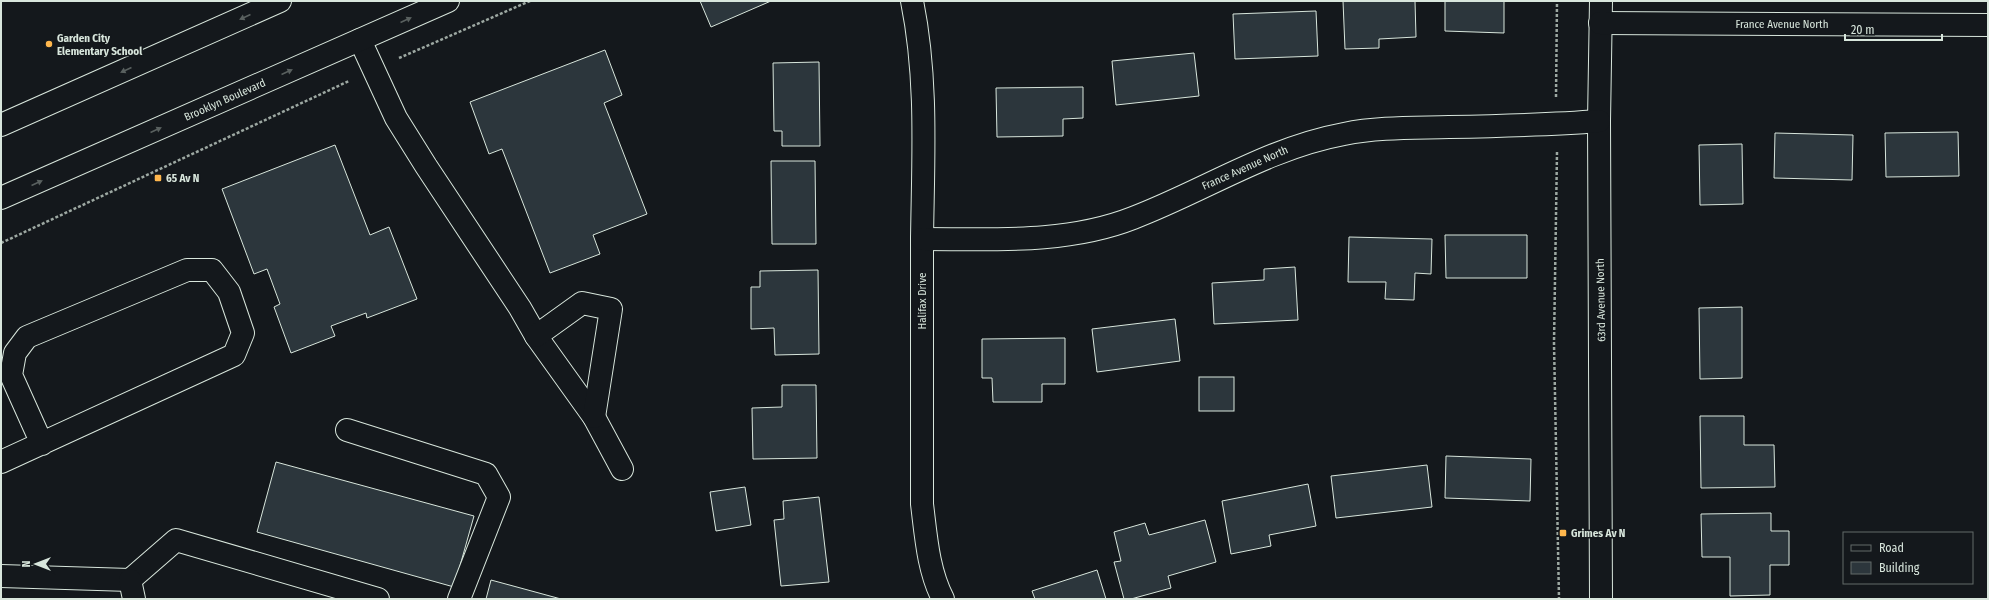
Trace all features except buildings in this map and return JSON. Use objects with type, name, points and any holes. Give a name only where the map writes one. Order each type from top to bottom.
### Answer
[{"type":"street","points":[[1,125],[280,1]]},
{"type":"street","name":"Brooklyn Boulevard","points":[[1,198],[448,1]]},
{"type":"street","name":"Halifax Drive","points":[[912,1],[919,35],[925,108],[922,239],[922,504],[927,548],[939,592],[943,599]]},
{"type":"street","name":"63rd Avenue North","points":[[1601,1],[1599,121],[1602,599]]},
{"type":"street","name":"France Avenue North","points":[[1600,23],[1988,25]]},
{"type":"street","points":[[360,40],[396,118],[536,336],[594,417],[622,469]]},
{"type":"street","name":"France Avenue North","points":[[922,239],[1015,239],[1093,230],[1139,216],[1287,148],[1344,134],[1402,128],[1556,125],[1599,121]]},
{"type":"street","points":[[1,462],[42,444],[234,355],[243,333],[229,292],[212,270],[187,270],[27,336],[15,353],[11,375],[42,444]]},
{"type":"street","points":[[536,336],[582,303],[611,309],[594,417]]},
{"type":"street","points":[[348,430],[486,474],[498,497],[459,599]]},
{"type":"street","points":[[1,576],[132,590],[176,540],[378,599]]},
{"type":"path","points":[[1,243],[374,69],[530,1]]},
{"type":"path","points":[[1557,1],[1554,343],[1559,599]]},
{"type":"place","name":"Garden City Elementary School","points":[[49,44]]},
{"type":"place","name":"65 Av N","points":[[158,178]]},
{"type":"place","name":"Grimes Av N","points":[[1563,533]]}]
